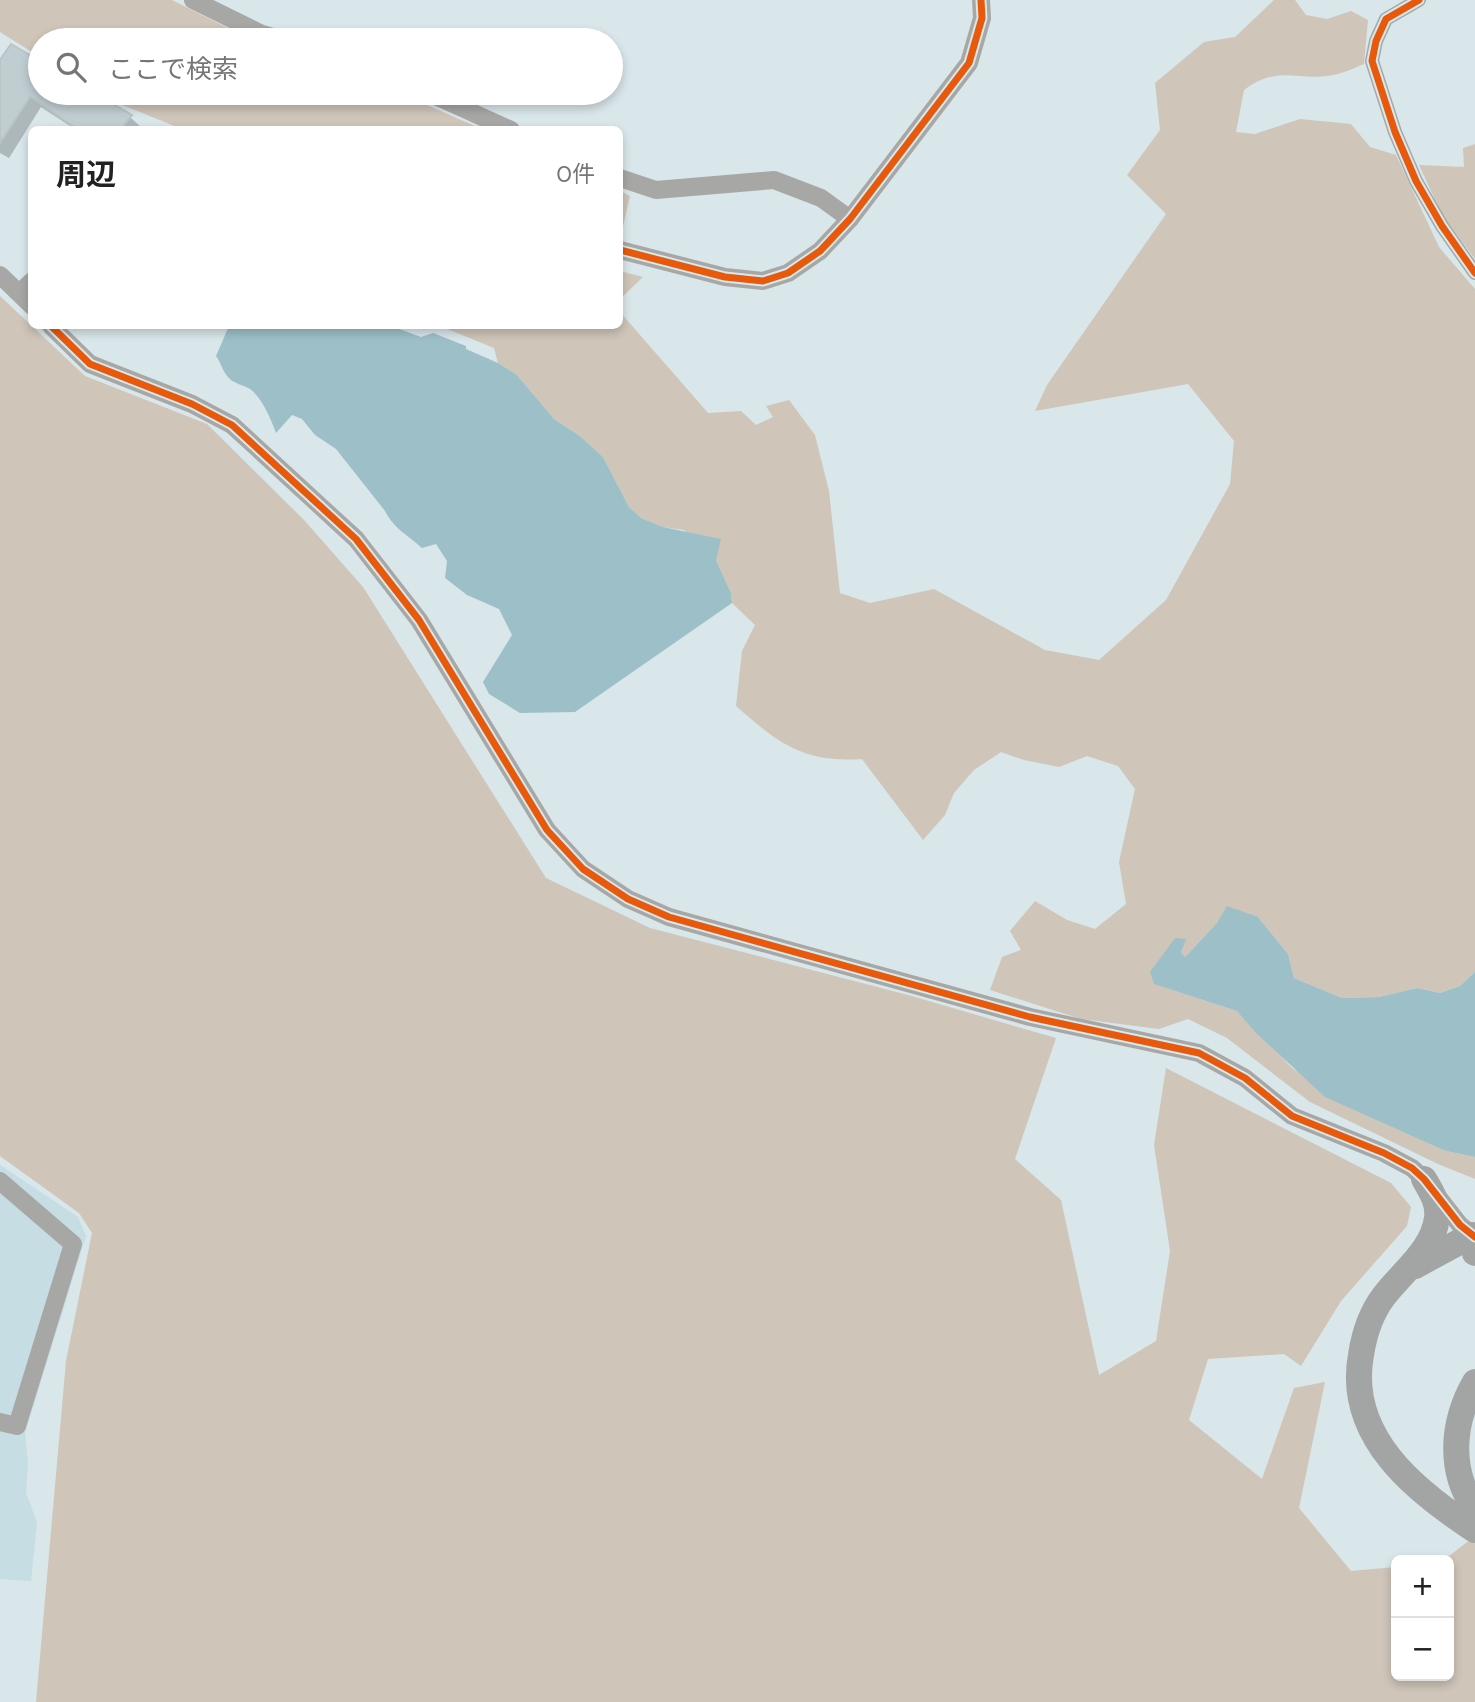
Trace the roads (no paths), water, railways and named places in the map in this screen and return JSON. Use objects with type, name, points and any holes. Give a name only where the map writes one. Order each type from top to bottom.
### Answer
[{"type":"highway","points":[[1424,1179],[1437,1203],[1436,1227],[1423,1251],[1382,1299],[1371,1320],[1363,1342],[1358,1389],[1363,1412],[1388,1457],[1431,1498],[1475,1530]]},
{"type":"highway","points":[[1397,1280],[1426,1260],[1474,1242]]},
{"type":"highway","points":[[1475,1382],[1463,1404],[1457,1428],[1456,1454],[1461,1479],[1475,1509]]},
{"type":"street","points":[[193,0],[250,28]]},
{"type":"street","points":[[623,251],[725,277],[762,281],[788,273],[820,251],[850,219],[969,63],[982,18],[981,0]]},
{"type":"street","points":[[1419,0],[1386,19],[1376,41],[1372,61],[1395,132],[1416,181],[1442,226],[1475,274]]},
{"type":"street","points":[[456,105],[502,126]]},
{"type":"street","points":[[623,179],[656,190],[774,180],[821,198],[850,219]]},
{"type":"street","points":[[0,275],[27,293]]},
{"type":"street","points":[[54,329],[90,364],[191,404],[232,425],[356,539],[419,620],[547,830],[583,869],[628,899],[668,917],[1017,1013],[1199,1053],[1245,1079],[1292,1116],[1399,1160],[1424,1179],[1474,1242]]},
{"type":"street","points":[[0,1181],[73,1244],[17,1426],[0,1422]]}]
